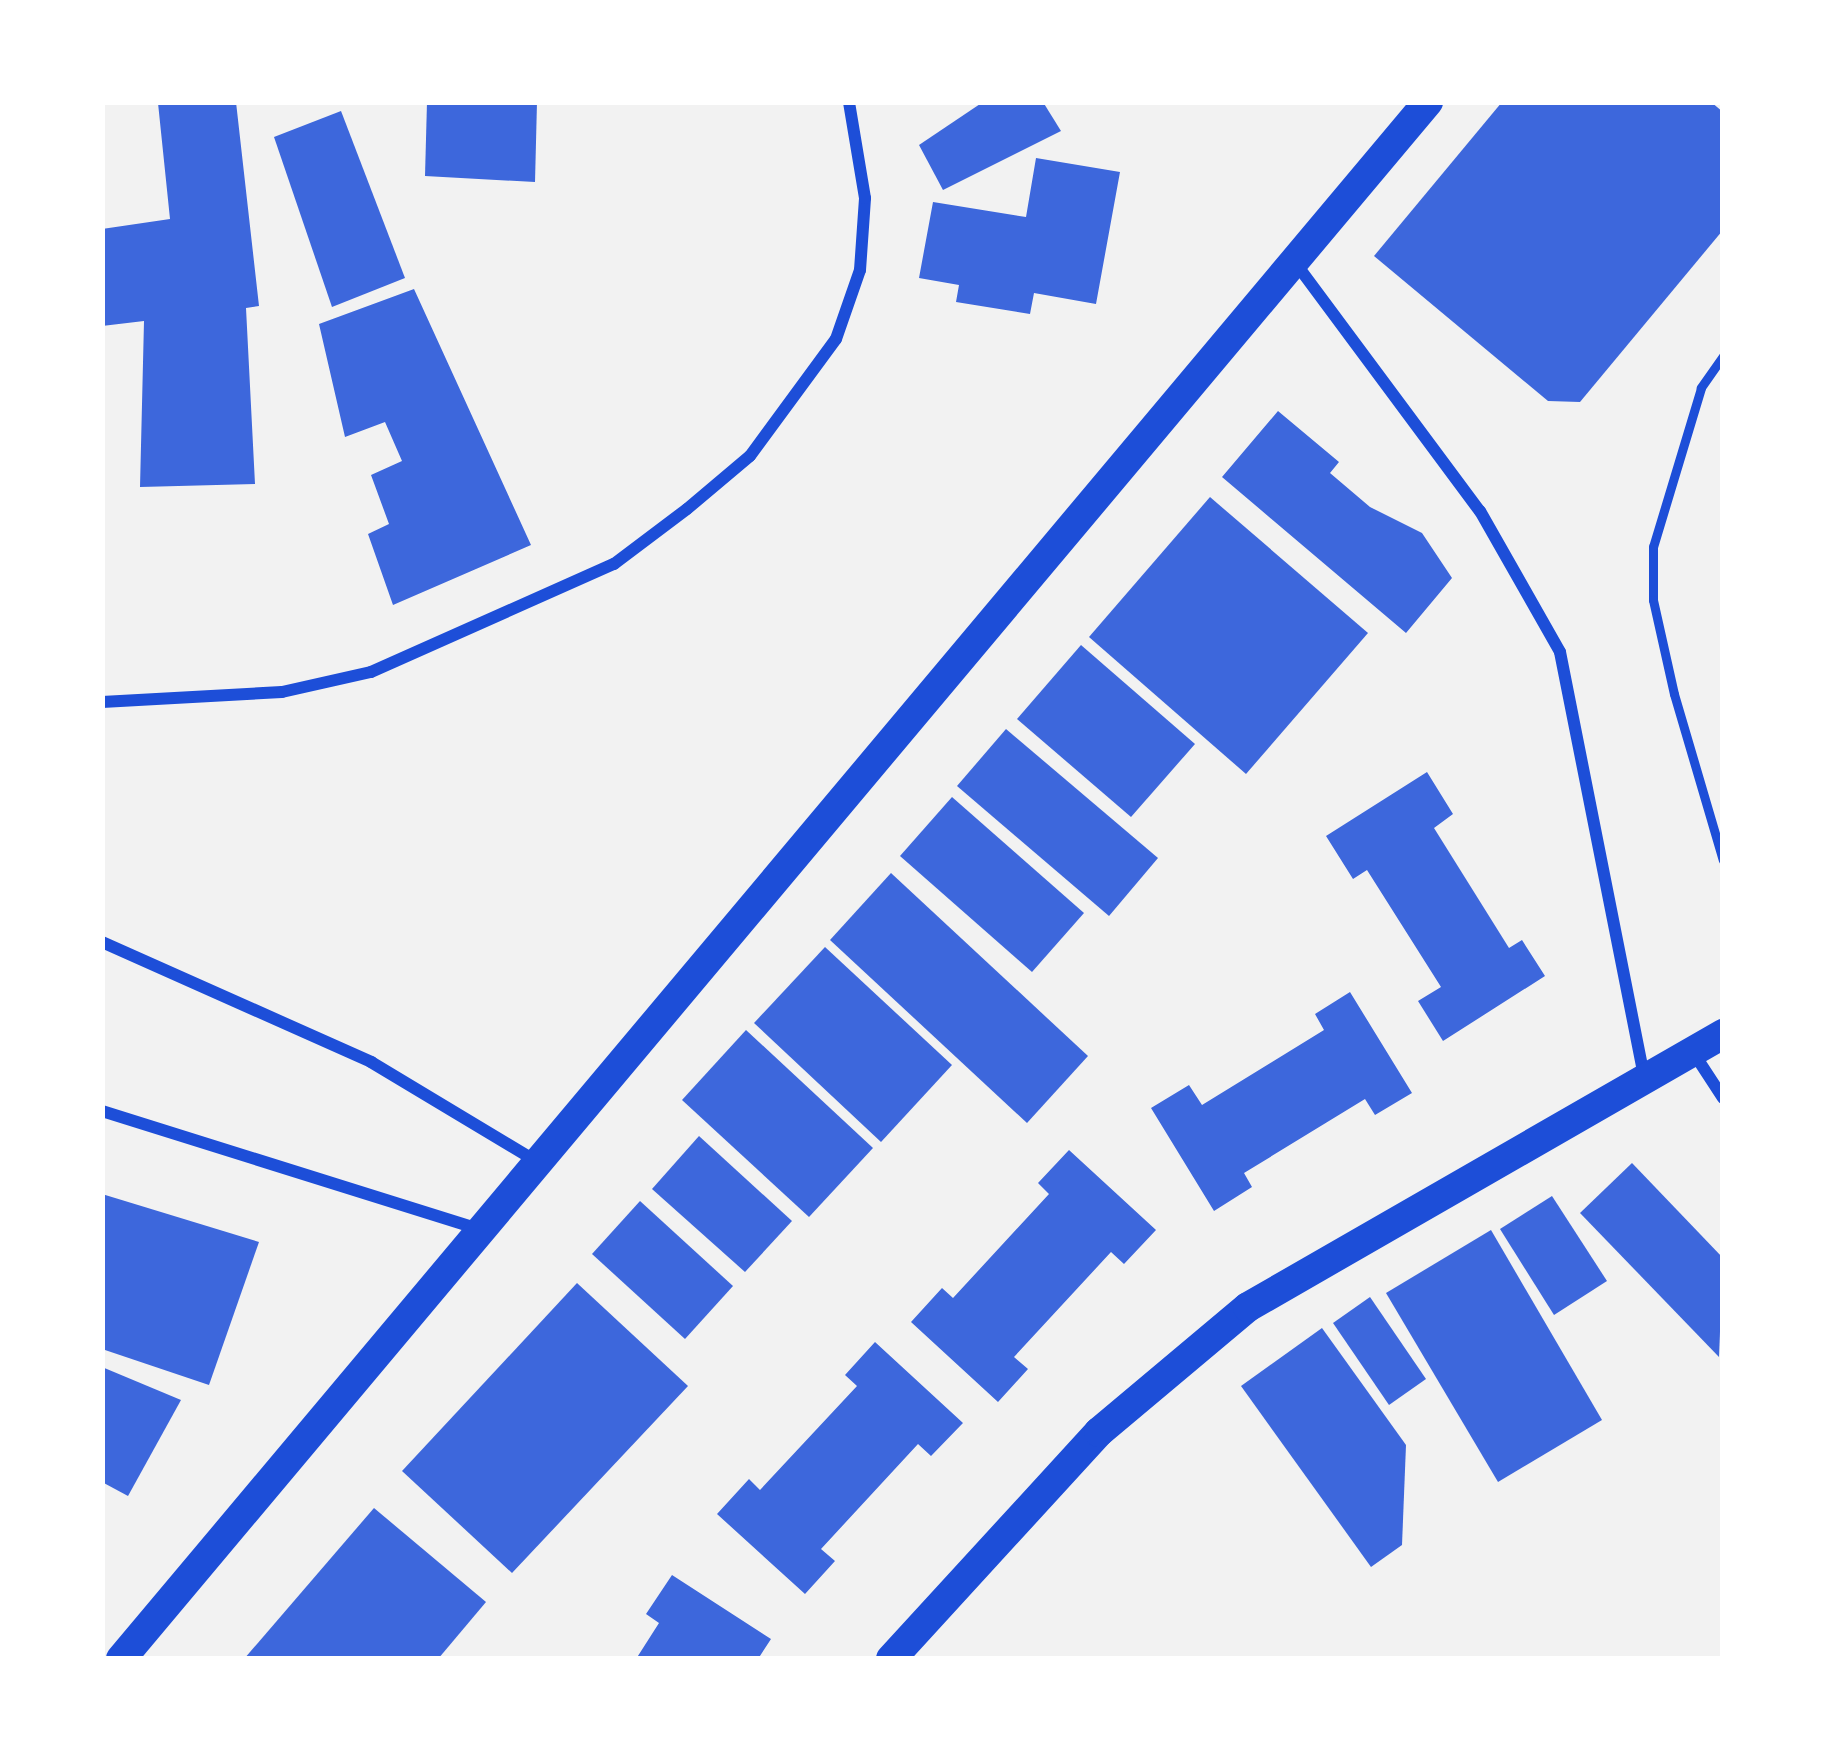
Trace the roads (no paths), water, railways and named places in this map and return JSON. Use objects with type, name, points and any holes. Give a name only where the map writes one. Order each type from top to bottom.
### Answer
[{"type":"main road","points":[[121,1659],[485,1232],[1428,102]]},
{"type":"main road","points":[[891,1659],[1170,1366],[1321,1260],[1723,1034]]},
{"type":"street","points":[[102,702],[282,692],[371,672],[614,565],[687,509],[750,456],[836,339],[860,270],[866,198],[849,102]]},
{"type":"street","points":[[1294,260],[1480,511],[1560,652],[1644,1078]]},
{"type":"street","points":[[102,942],[371,1062],[541,1164]]},
{"type":"street","points":[[1693,1051],[1723,1097]]},
{"type":"street","points":[[102,1111],[485,1232]]},
{"type":"lane","points":[[1723,356],[1701,388],[1653,547],[1653,600],[1674,694],[1723,860]]}]
